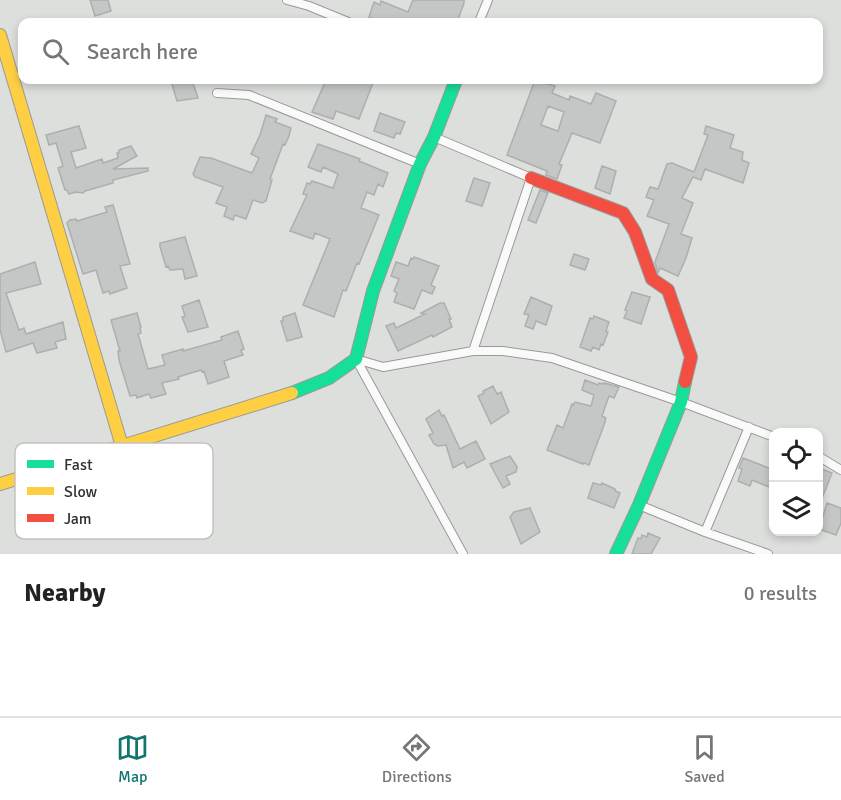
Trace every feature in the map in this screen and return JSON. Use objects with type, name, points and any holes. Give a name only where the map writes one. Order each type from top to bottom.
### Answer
[{"type":"street","points":[[286,0],[309,6],[338,18]]},
{"type":"street","points":[[481,18],[488,0]]},
{"type":"street","points":[[0,35],[121,443]]},
{"type":"street","points":[[132,443],[299,391],[329,378],[356,358],[373,291],[420,164],[434,137],[454,84]]},
{"type":"street","points":[[217,93],[249,95],[420,164]]},
{"type":"street","points":[[434,137],[531,178],[623,213],[635,232],[652,279],[668,290],[691,357],[681,402],[639,505],[616,554]]},
{"type":"street","points":[[473,351],[531,178]]},
{"type":"street","points":[[356,358],[383,366],[473,351],[503,351],[552,358],[769,435]]},
{"type":"street","points":[[356,358],[463,554]]},
{"type":"street","points":[[705,532],[749,427]]},
{"type":"street","points":[[823,459],[841,470]]},
{"type":"street","points":[[0,484],[15,479]]},
{"type":"street","points":[[639,505],[705,532],[768,554]]},
{"type":"building","points":[[90,0],[108,0],[111,11],[95,16]]},
{"type":"building","points":[[413,0],[464,0],[458,18],[369,17],[374,2],[380,5],[381,1],[408,12]]},
{"type":"building","points":[[172,84],[193,84],[198,98],[177,101]]},
{"type":"building","points":[[324,84],[372,84],[359,119],[336,111],[333,119],[312,112]]},
{"type":"building","points":[[534,84],[555,86],[552,93],[569,100],[570,96],[591,104],[596,93],[616,101],[600,143],[572,133],[559,164],[562,165],[557,179],[546,175],[547,171],[507,155]],"holes":[[[548,106],[564,112],[558,131],[541,125]]]},
{"type":"building","points":[[380,113],[405,122],[400,134],[396,133],[394,138],[374,131]]},
{"type":"building","points":[[266,115],[277,119],[275,122],[291,128],[289,136],[285,145],[283,144],[270,179],[272,180],[266,201],[262,203],[253,200],[246,219],[235,215],[233,220],[224,216],[227,207],[216,203],[223,187],[195,177],[193,174],[200,157],[211,158],[252,173],[259,158],[251,154]]},
{"type":"building","points":[[79,126],[86,148],[71,152],[76,168],[102,159],[103,163],[118,158],[119,150],[131,146],[137,156],[113,169],[148,168],[148,171],[113,180],[113,183],[83,193],[69,194],[65,190],[58,168],[63,166],[56,143],[49,145],[46,135]]},
{"type":"building","points":[[706,126],[734,135],[730,148],[743,152],[742,160],[749,163],[743,183],[705,169],[701,180],[693,177],[682,198],[693,203],[681,234],[692,238],[686,258],[678,276],[660,268],[658,273],[655,262],[669,224],[647,216],[654,200],[646,197],[650,187],[658,189],[667,164],[672,163],[694,172],[708,135],[704,134]]},
{"type":"building","points":[[318,144],[360,159],[359,161],[388,173],[383,187],[378,184],[374,195],[367,192],[361,208],[379,215],[359,264],[357,263],[346,291],[343,290],[334,317],[303,305],[330,239],[315,233],[313,239],[290,231],[307,195],[303,194],[307,183],[310,184],[312,181],[333,188],[338,174],[323,167],[321,172],[308,167]]},
{"type":"building","points":[[602,166],[616,171],[610,194],[595,188]]},
{"type":"building","points":[[474,178],[490,183],[482,206],[466,201]]},
{"type":"building","points":[[540,190],[548,193],[536,223],[528,220]]},
{"type":"building","points":[[113,205],[130,264],[120,266],[127,288],[110,294],[109,291],[103,293],[96,270],[83,274],[67,223],[70,220],[76,219],[77,221],[107,212],[105,207]]},
{"type":"building","points":[[185,237],[197,276],[185,279],[183,269],[170,270],[168,266],[166,267],[160,243]]},
{"type":"building","points":[[574,254],[589,259],[585,270],[570,265]]},
{"type":"building","points":[[411,258],[439,266],[431,285],[435,287],[432,294],[422,290],[414,309],[394,302],[397,293],[394,291],[399,279],[391,276],[396,262],[408,266]]},
{"type":"building","points":[[35,262],[41,284],[6,293],[19,330],[24,328],[26,334],[63,322],[66,339],[55,342],[57,348],[37,353],[33,343],[6,352],[0,330],[0,274]]},
{"type":"building","points":[[632,292],[650,297],[641,324],[624,318]]},
{"type":"building","points":[[531,297],[552,306],[546,325],[536,321],[533,329],[525,326],[529,315],[524,314]]},
{"type":"building","points":[[199,300],[208,327],[188,332],[182,317],[185,316],[182,306]]},
{"type":"building","points":[[444,303],[452,327],[398,351],[386,326],[394,323],[396,328],[425,314],[421,313]]},
{"type":"building","points":[[137,313],[141,327],[141,333],[138,334],[148,369],[165,365],[162,355],[222,340],[221,337],[238,331],[244,349],[241,350],[243,355],[224,361],[229,377],[208,384],[204,371],[201,370],[162,383],[166,394],[151,398],[149,394],[137,398],[136,395],[130,396],[119,360],[118,351],[120,351],[111,320]]},
{"type":"building","points":[[295,313],[302,337],[287,341],[281,321],[283,317]]},
{"type":"building","points":[[594,316],[609,322],[603,345],[601,344],[599,350],[593,347],[591,351],[580,347],[590,318],[593,319]]},
{"type":"building","points":[[585,380],[598,385],[604,383],[619,387],[614,398],[609,396],[602,416],[606,418],[604,425],[589,465],[547,450],[557,425],[563,428],[572,404],[575,402],[591,406],[594,395],[582,390]]},
{"type":"building","points":[[493,386],[497,394],[501,392],[509,412],[491,424],[478,396]]},
{"type":"building","points":[[439,410],[442,416],[444,415],[460,449],[476,441],[485,459],[467,468],[464,462],[453,468],[446,445],[434,444],[429,435],[433,433],[426,419]]},
{"type":"building","points":[[510,456],[517,467],[516,472],[506,476],[510,484],[503,488],[490,464]]},
{"type":"building","points":[[743,458],[769,468],[769,487],[752,480],[750,486],[738,481],[742,469],[739,468]]},
{"type":"building","points":[[823,470],[832,473],[823,496]]},
{"type":"building","points":[[593,483],[601,485],[602,483],[620,493],[614,508],[588,498]]},
{"type":"building","points":[[827,503],[841,508],[841,523],[836,535],[823,530],[823,516]]},
{"type":"building","points":[[530,508],[540,532],[521,544],[510,517],[514,512]]},
{"type":"building","points":[[648,533],[660,538],[651,554],[632,554],[638,538],[641,539],[642,535],[647,537]]},
{"type":"traffic: fast","points":[[292,393],[329,378],[356,359],[373,291],[420,164],[434,137],[454,84]]},
{"type":"traffic: fast","points":[[616,554],[639,505],[681,402],[685,382]]},
{"type":"traffic: slow","points":[[0,35],[121,443]]},
{"type":"traffic: slow","points":[[132,443],[292,393]]},
{"type":"traffic: slow","points":[[0,484],[15,479]]},
{"type":"traffic: jam","points":[[531,178],[623,213],[635,232],[652,279],[668,290],[691,357],[685,382]]}]
